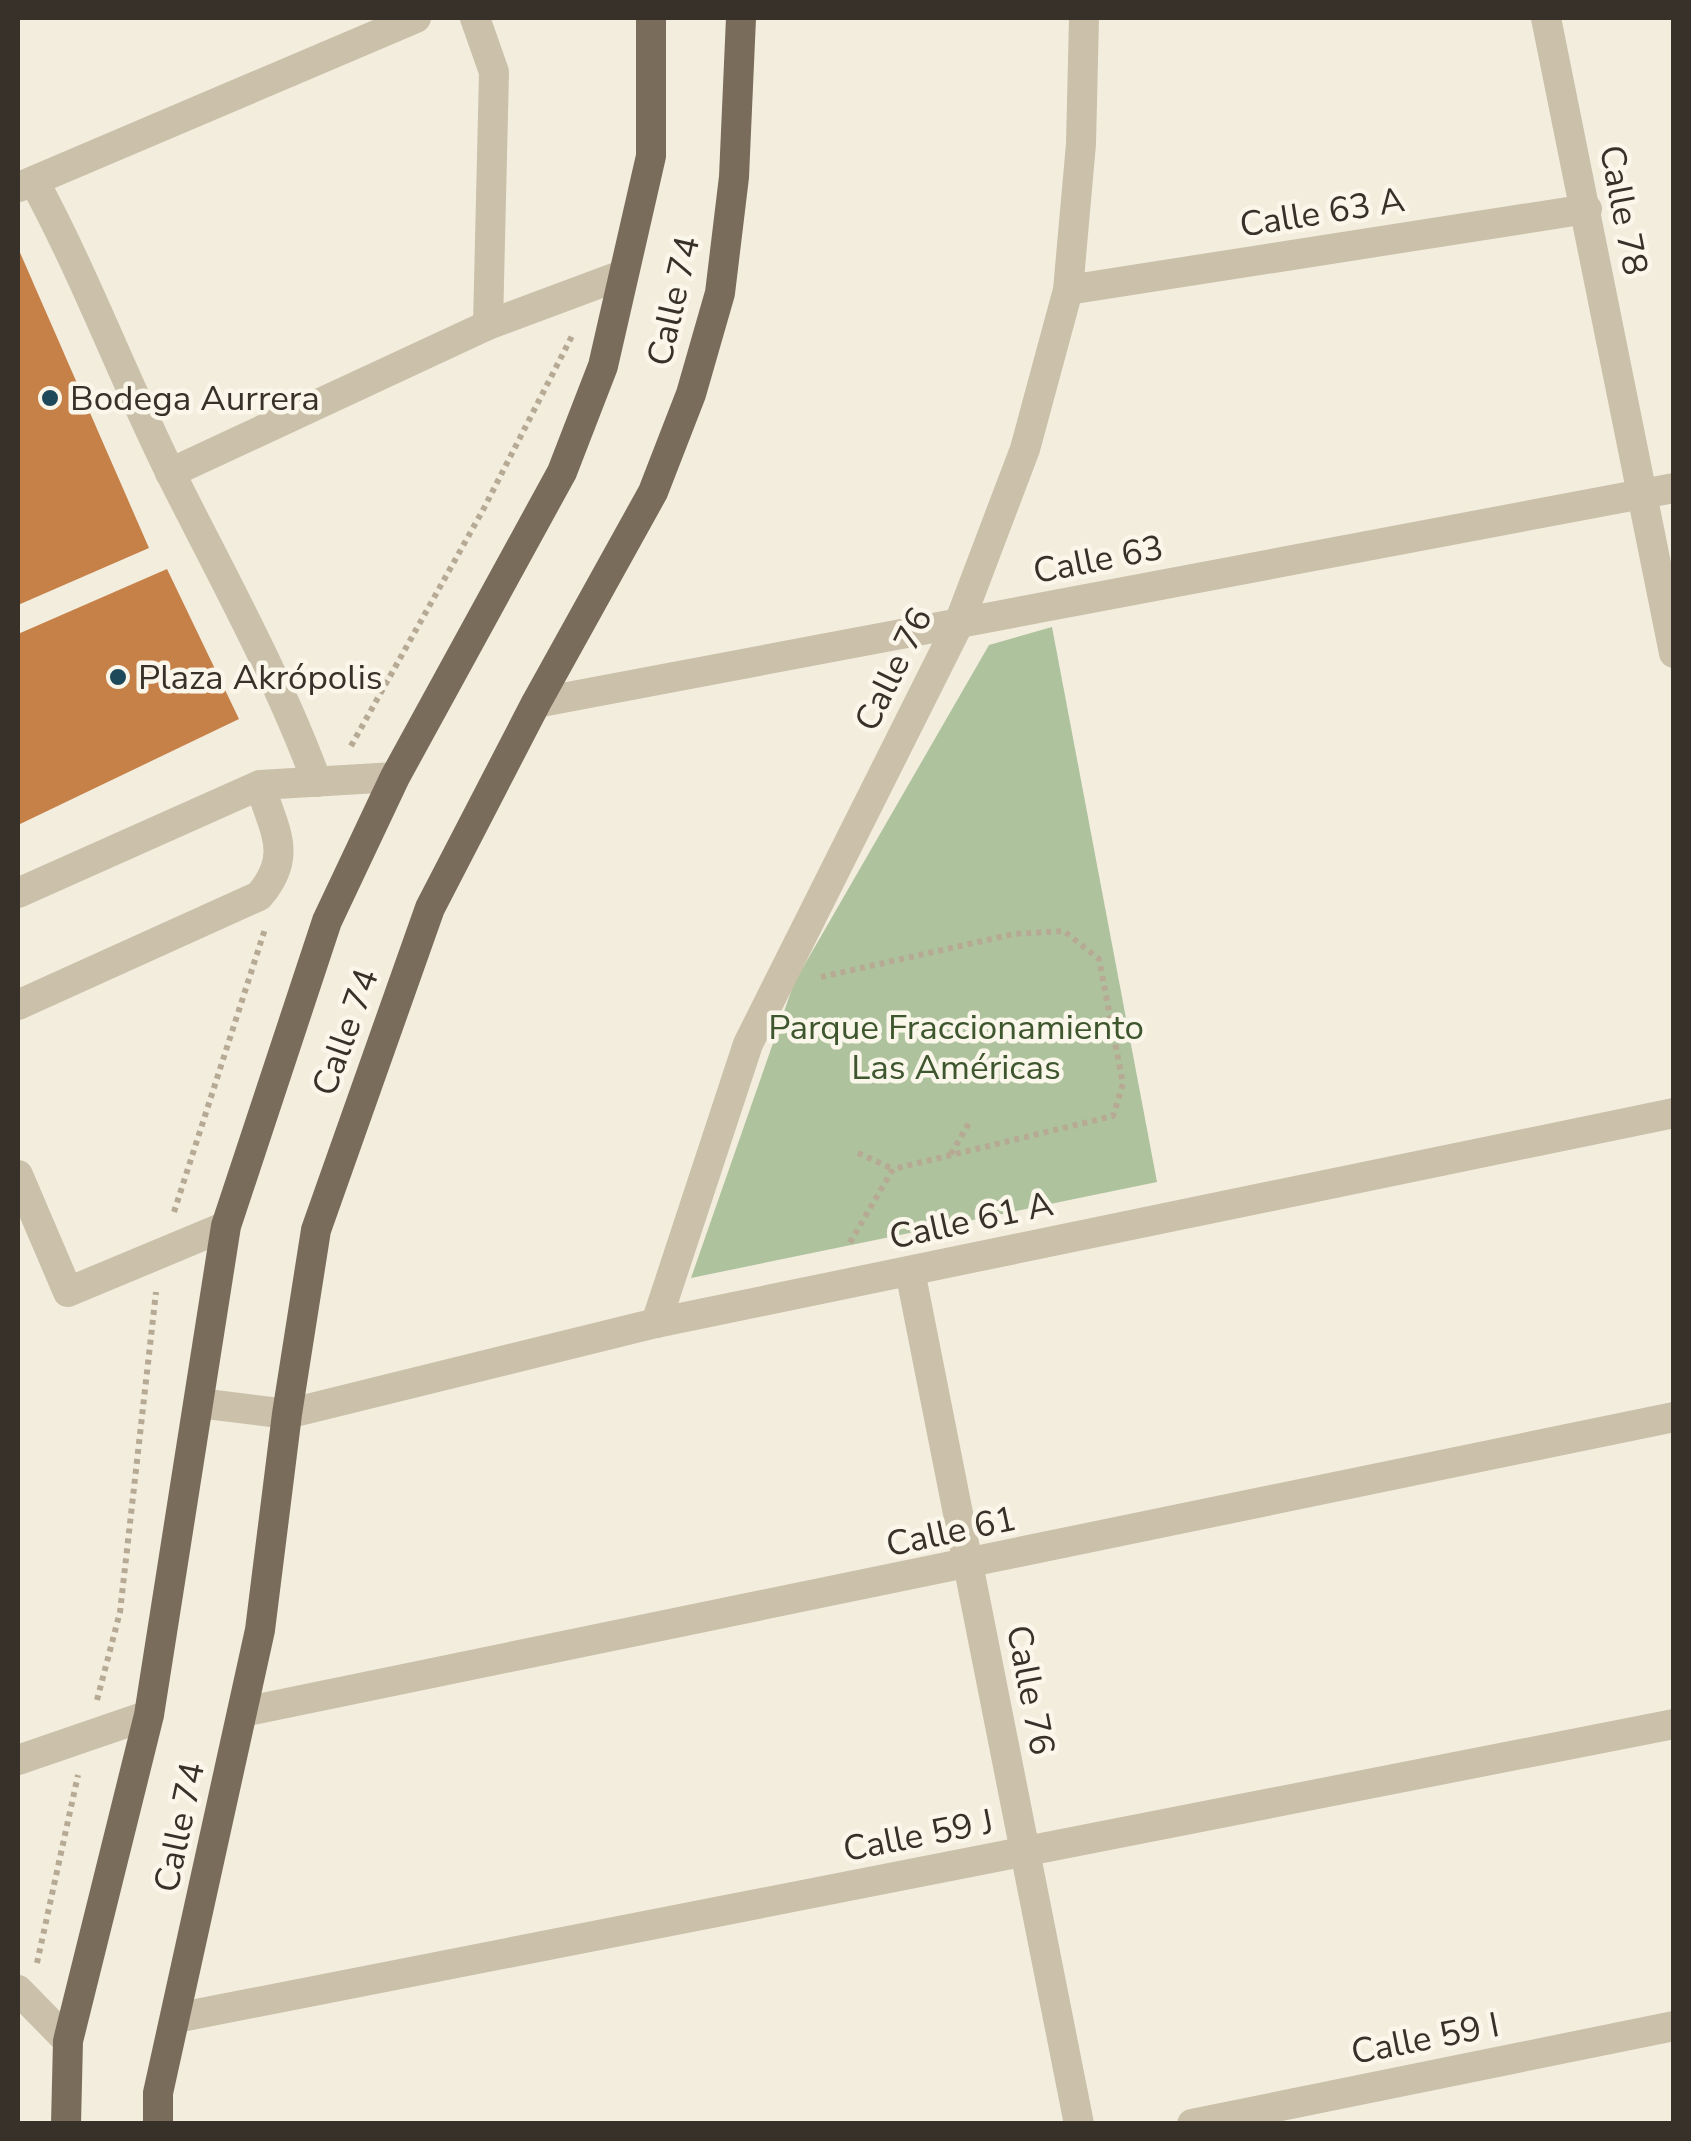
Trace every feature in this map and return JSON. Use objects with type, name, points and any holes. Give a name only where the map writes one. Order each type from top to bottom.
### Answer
[{"type":"main road","name":"Calle 74","points":[[66,2124],[68,2040],[149,1714],[226,1226],[327,922],[396,777],[562,472],[602,366],[651,156],[650,18]]},
{"type":"main road","name":"Calle 74","points":[[158,2124],[158,2093],[260,1630],[287,1414],[316,1230],[430,908],[536,702],[653,492],[691,394],[720,292],[734,178],[741,18]]},
{"type":"street","points":[[317,782],[261,644],[170,473],[75,257],[26,184],[360,29],[416,18]]},
{"type":"street","points":[[475,18],[494,72],[488,324]]},
{"type":"street","name":"Calle 76","points":[[656,1324],[748,1044],[959,623],[1025,449],[1068,290],[1081,144],[1084,18]]},
{"type":"street","name":"Calle 78","points":[[1546,18],[1674,653]]},
{"type":"street","name":"Calle 63 A","points":[[1068,290],[1587,209]]},
{"type":"street","points":[[170,473],[488,324],[622,274]]},
{"type":"street","name":"Calle 63","points":[[536,702],[1674,488]]},
{"type":"street","points":[[18,893],[260,784],[396,777]]},
{"type":"street","points":[[18,1004],[259,896],[280,868],[282,854],[260,784]]},
{"type":"street","name":"Calle 61 A","points":[[287,1414],[656,1324],[1674,1114]]},
{"type":"street","points":[[18,1175],[68,1292],[226,1226]]},
{"type":"street","name":"Calle 76","points":[[910,1272],[1079,2124]]},
{"type":"street","points":[[200,1403],[287,1414]]},
{"type":"street","name":"Calle 61","points":[[243,1712],[969,1566],[1674,1417]]},
{"type":"street","points":[[18,1760],[149,1714]]},
{"type":"street","name":"Calle 59 J","points":[[176,2018],[1674,1724]]},
{"type":"street","points":[[18,1990],[68,2040]]},
{"type":"street","name":"Calle 59 I","points":[[1192,2124],[1674,2026]]},
{"type":"path","points":[[812,979],[1014,934],[1064,931],[1099,959],[1123,1084],[1113,1116],[893,1169],[858,1152]]},
{"type":"path","points":[[950,1156],[970,1123]]},
{"type":"path","points":[[848,1246],[893,1169]]},
{"type":"green space","name":"Parque Fraccionamiento Las Américas","points":[[1052,627],[1157,1182],[691,1278],[794,983],[989,645]]},
{"type":"building","name":"Bodega Aurrera","points":[[18,248],[149,548],[18,605]]},
{"type":"building","name":"Plaza Akrópolis","points":[[167,569],[239,719],[18,825],[18,634]]},
{"type":"place","name":"Bodega Aurrera","points":[[50,398]]},
{"type":"place","name":"Plaza Akrópolis","points":[[118,677]]}]
